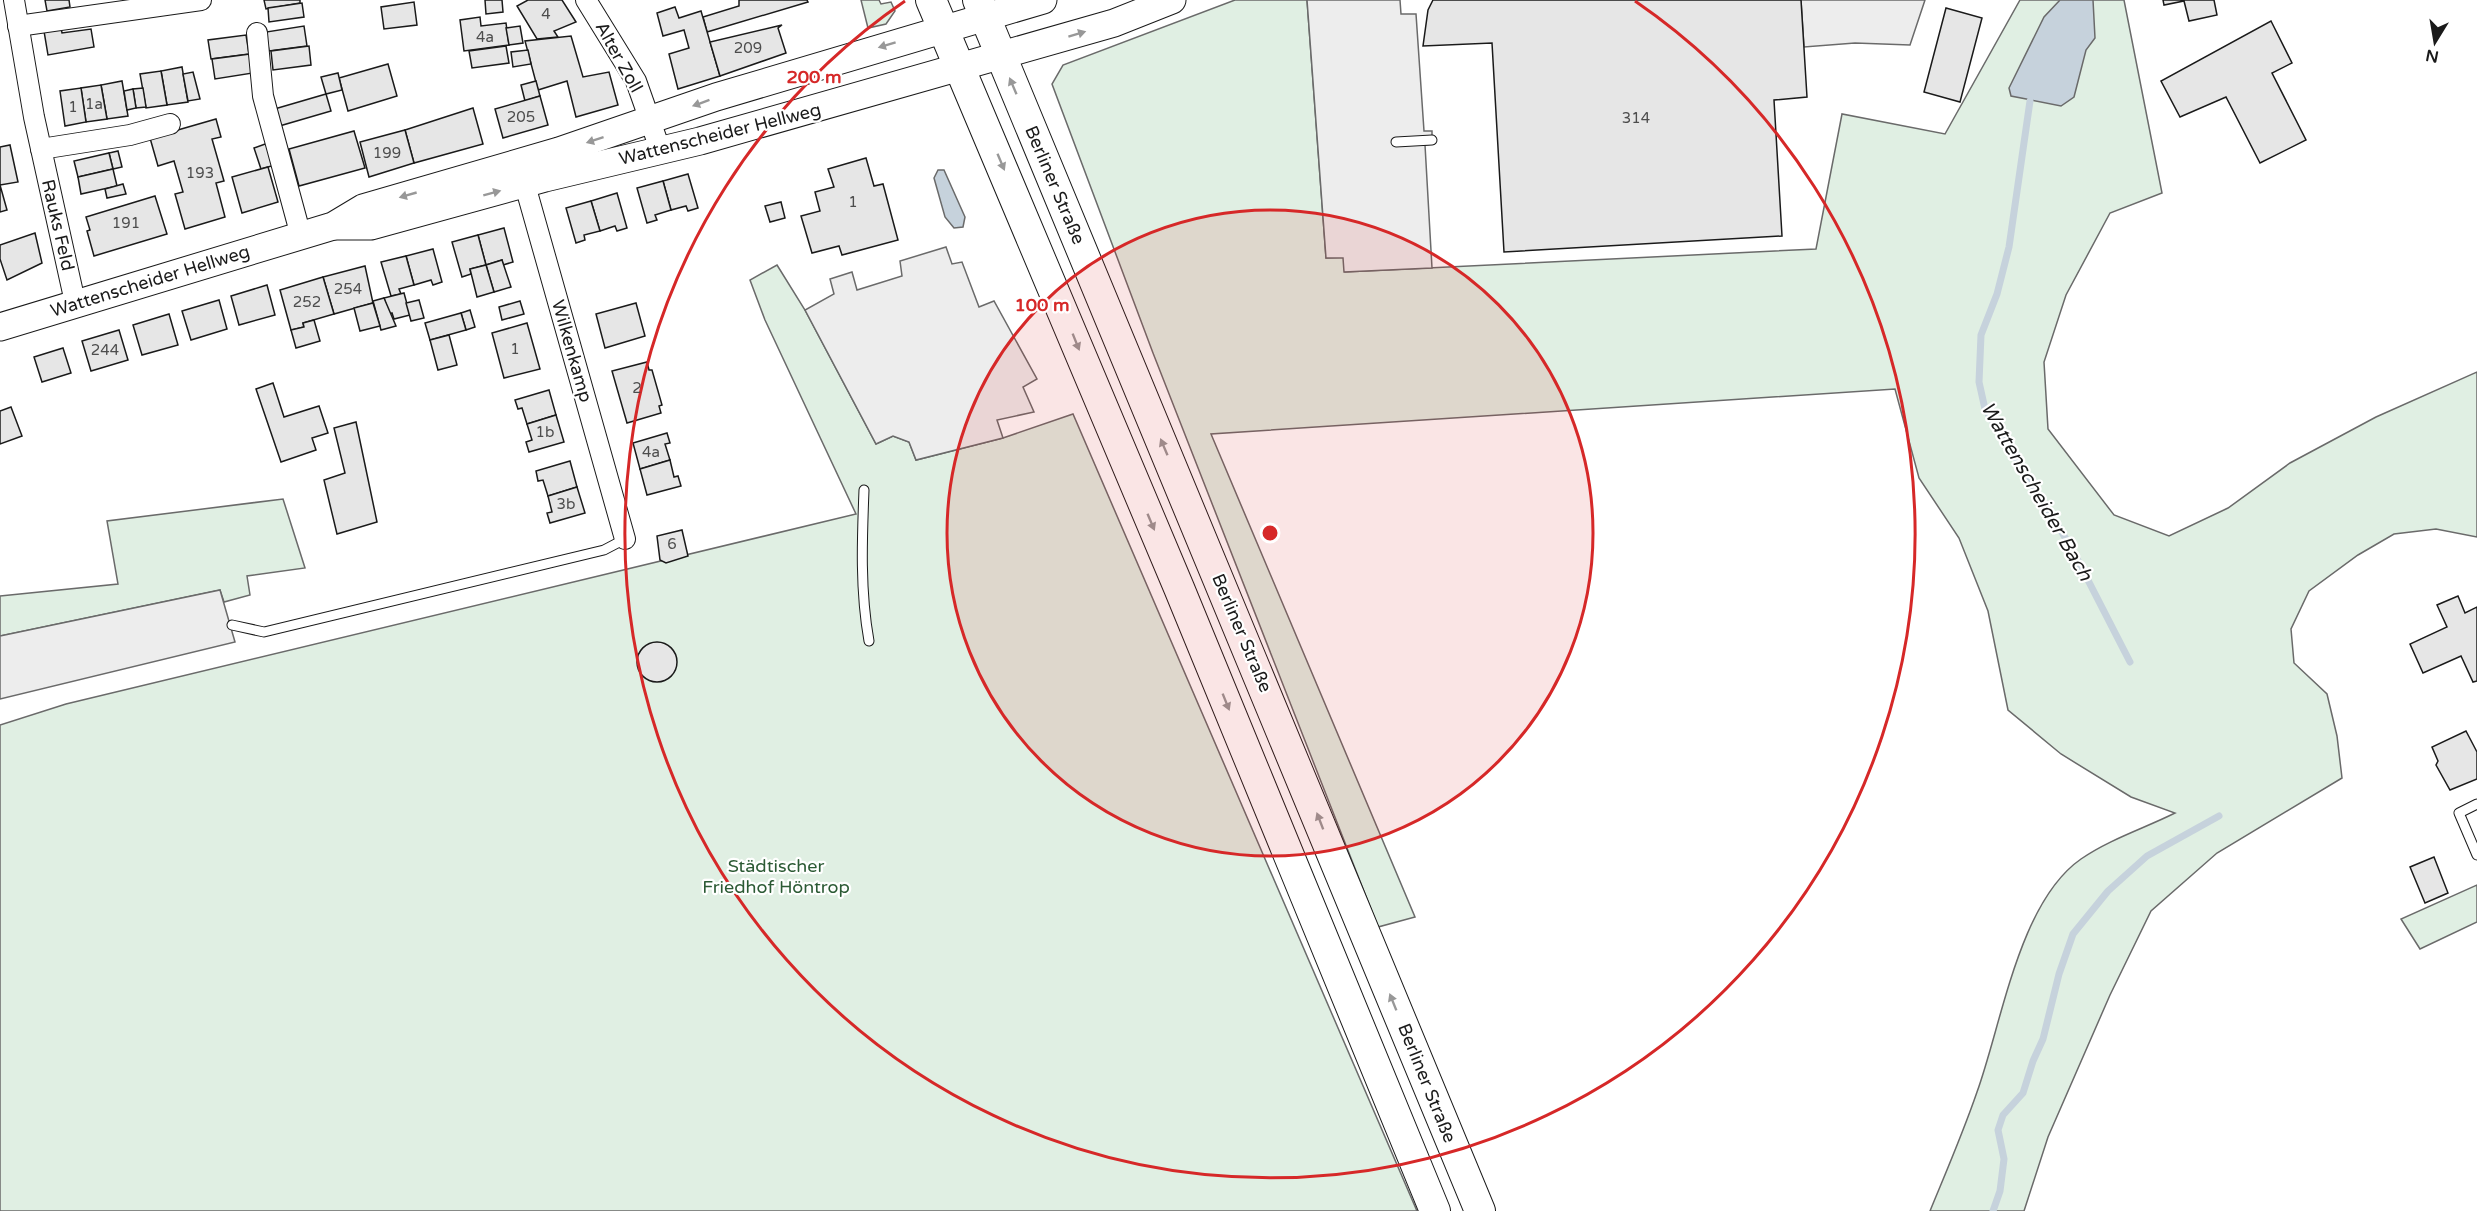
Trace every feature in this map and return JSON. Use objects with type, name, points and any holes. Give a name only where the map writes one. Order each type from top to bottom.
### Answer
[{"type":"main road","points":[[932,0],[1179,588],[1435,1211]]},
{"type":"main road","name":"Wattenscheider Hellweg","points":[[0,327],[75,302],[333,226],[371,226],[522,173],[716,97],[943,28],[981,8],[1043,0]]},
{"type":"main road","name":"Wattenscheider Hellweg","points":[[522,173],[660,150],[765,124],[1114,23],[1172,0]]},
{"type":"main road","name":"Berliner Straße","points":[[981,8],[1286,737],[1480,1211]]},
{"type":"street","name":"Rauks Feld","points":[[14,0],[41,149],[75,302]]},
{"type":"street","points":[[18,26],[201,0]]},
{"type":"street","name":"Alter Zoll","points":[[586,0],[636,81],[660,150]]},
{"type":"street","points":[[257,33],[263,96],[301,236]]},
{"type":"street","points":[[41,149],[130,135],[170,124]]},
{"type":"street","name":"Wilkenkamp","points":[[522,173],[625,539]]},
{"type":"lane","points":[[1396,142],[1432,140]]},
{"type":"lane","points":[[864,490],[862,552],[868,641]]},
{"type":"lane","points":[[232,625],[264,632],[604,550],[625,539]]},
{"type":"lane","points":[[2477,804],[2459,813],[2477,855]]},
{"type":"green space","points":[[861,0],[879,0],[881,4],[891,2],[895,11],[886,24],[868,28]]},
{"type":"green space","points":[[1235,0],[1307,0],[1326,258],[1344,257],[1345,272],[1816,249],[1842,114],[1945,134],[2020,0],[2124,0],[2162,193],[2110,213],[2066,295],[2044,362],[2048,429],[2114,515],[2169,536],[2228,508],[2290,463],[2376,417],[2477,372],[2477,537],[2436,529],[2394,534],[2358,555],[2309,591],[2291,629],[2294,663],[2327,694],[2337,736],[2342,778],[2217,853],[2151,911],[2110,995],[2048,1137],[2024,1211],[1930,1211],[1977,1092],[2027,933],[2042,904],[2060,879],[2081,859],[2175,813],[2131,797],[2061,754],[2008,710],[1988,611],[1959,538],[1919,478],[1895,389],[1211,434],[1415,917],[1378,927],[1153,353],[1052,84],[1063,65]]},
{"type":"green space","name":"Städtischer Friedhof Höntrop","points":[[777,265],[805,310],[876,444],[893,436],[909,442],[916,460],[1003,438],[1073,414],[1417,1211],[0,1211],[0,725],[66,704],[856,514],[765,320],[750,280]]},
{"type":"green space","points":[[283,499],[305,568],[247,576],[250,595],[224,602],[220,590],[0,636],[0,596],[118,584],[107,521]]},
{"type":"green space","points":[[2477,885],[2477,922],[2420,949],[2401,919]]},
{"type":"shaded area","points":[[1307,0],[1400,0],[1401,14],[1416,14],[1424,131],[1432,131],[1432,144],[1425,145],[1432,268],[1344,272],[1343,258],[1326,258]]},
{"type":"shaded area","points":[[1801,0],[1925,0],[1910,45],[1855,43],[1804,47]]},
{"type":"shaded area","points":[[2060,0],[2093,0],[2095,38],[2086,50],[2074,97],[2061,106],[2011,96],[2009,88],[2044,17]]},
{"type":"shaded area","points":[[938,170],[944,170],[965,217],[963,227],[954,228],[945,217],[934,178]]},
{"type":"shaded area","points":[[946,247],[952,264],[962,262],[979,307],[994,301],[1037,379],[1023,387],[1034,412],[997,420],[1003,438],[916,460],[909,442],[893,436],[876,444],[805,310],[834,294],[830,279],[852,272],[857,290],[902,276],[900,261]]},
{"type":"shaded area","points":[[220,590],[235,642],[0,699],[0,636]]},
{"type":"building","points":[[45,0],[69,0],[70,7],[47,11]]},
{"type":"building","points":[[264,0],[300,0],[300,3],[266,9]]},
{"type":"building","points":[[485,0],[502,0],[503,12],[486,14]]},
{"type":"building","points":[[528,0],[562,0],[576,22],[554,31],[558,37],[537,39],[517,6]]},
{"type":"building","points":[[739,0],[807,0],[808,2],[707,32],[703,17],[739,6]]},
{"type":"building","points":[[1433,0],[1801,0],[1807,97],[1774,100],[1782,236],[1504,252],[1492,43],[1423,46],[1428,10]]},
{"type":"building","points":[[2163,0],[2214,0],[2217,15],[2189,21],[2184,1],[2164,5]]},
{"type":"building","points":[[414,2],[417,25],[384,29],[381,7]]},
{"type":"building","points":[[302,3],[304,17],[269,22],[268,8]]},
{"type":"building","points":[[675,7],[679,18],[701,11],[720,76],[678,89],[669,54],[689,48],[684,30],[663,36],[657,13]]},
{"type":"building","points":[[1946,8],[1982,18],[1960,102],[1924,92]]},
{"type":"building","points":[[480,17],[481,26],[506,23],[509,45],[464,51],[460,20]]},
{"type":"building","points":[[2271,21],[2292,63],[2272,73],[2306,140],[2260,163],[2226,97],[2180,117],[2161,81]]},
{"type":"building","points":[[782,25],[778,28],[786,53],[720,76],[710,42]]},
{"type":"building","points":[[304,26],[307,46],[269,51],[266,32]]},
{"type":"building","points":[[520,26],[523,43],[509,45],[506,28]]},
{"type":"building","points":[[61,28],[62,33],[91,29],[94,47],[48,55],[44,31]]},
{"type":"building","points":[[246,35],[249,54],[211,59],[208,40]]},
{"type":"building","points":[[571,36],[583,77],[609,72],[618,105],[576,117],[567,81],[538,90],[525,41]]},
{"type":"building","points":[[309,46],[311,65],[273,70],[271,51]]},
{"type":"building","points":[[506,46],[509,63],[472,68],[469,51]]},
{"type":"building","points":[[528,50],[531,64],[513,67],[511,52]]},
{"type":"building","points":[[250,54],[253,73],[215,79],[212,59]]},
{"type":"building","points":[[388,64],[397,96],[348,111],[339,78]]},
{"type":"building","points":[[182,67],[188,102],[167,105],[161,71]]},
{"type":"building","points":[[161,71],[167,105],[146,108],[140,74]]},
{"type":"building","points":[[193,72],[200,99],[188,101],[183,74]]},
{"type":"building","points":[[338,73],[342,90],[326,94],[321,77]]},
{"type":"building","points":[[122,81],[128,116],[107,119],[101,85]]},
{"type":"building","points":[[536,81],[540,96],[525,101],[521,85]]},
{"type":"building","points":[[101,85],[107,119],[86,122],[81,88]]},
{"type":"building","points":[[81,88],[86,122],[65,126],[60,91]]},
{"type":"building","points":[[143,88],[146,107],[136,108],[133,89]]},
{"type":"building","points":[[133,89],[136,108],[127,110],[124,91]]},
{"type":"building","points":[[326,94],[331,111],[276,127],[271,110]]},
{"type":"building","points":[[540,96],[548,125],[503,138],[495,109]]},
{"type":"building","points":[[473,108],[483,144],[414,163],[405,130]]},
{"type":"building","points":[[216,119],[221,137],[212,139],[224,181],[216,183],[225,217],[185,229],[175,194],[183,192],[174,161],[158,166],[150,138]]},
{"type":"building","points":[[405,130],[414,163],[369,177],[360,142]]},
{"type":"building","points":[[354,131],[365,168],[299,186],[289,149]]},
{"type":"building","points":[[268,143],[275,165],[261,169],[254,148]]},
{"type":"building","points":[[10,145],[18,182],[0,185],[0,147]]},
{"type":"building","points":[[118,151],[122,167],[113,169],[109,153]]},
{"type":"building","points":[[109,153],[113,169],[78,177],[74,161]]},
{"type":"building","points":[[866,158],[874,186],[883,184],[898,240],[842,255],[839,246],[812,253],[801,216],[820,211],[815,192],[834,187],[828,169]]},
{"type":"building","points":[[268,167],[278,202],[242,213],[232,177]]},
{"type":"building","points":[[113,169],[117,186],[81,194],[78,177]]},
{"type":"building","points":[[688,174],[698,208],[688,211],[686,206],[671,210],[663,181]]},
{"type":"building","points":[[663,181],[671,210],[655,215],[657,220],[647,223],[637,188]]},
{"type":"building","points":[[123,184],[126,194],[107,198],[105,189]]},
{"type":"building","points":[[0,185],[7,210],[0,212]]},
{"type":"building","points":[[617,193],[627,228],[617,231],[615,226],[600,231],[591,201]]},
{"type":"building","points":[[155,196],[167,234],[94,256],[87,231],[90,230],[86,217]]},
{"type":"building","points":[[591,201],[600,231],[584,235],[585,240],[576,243],[566,208]]},
{"type":"building","points":[[781,202],[785,218],[770,222],[765,206]]},
{"type":"building","points":[[504,228],[513,262],[503,265],[502,260],[486,265],[478,235]]},
{"type":"building","points":[[35,233],[42,263],[7,280],[0,259],[0,245]]},
{"type":"building","points":[[478,235],[486,265],[470,269],[471,274],[462,277],[452,242]]},
{"type":"building","points":[[433,249],[442,282],[433,285],[431,280],[414,285],[406,256]]},
{"type":"building","points":[[406,256],[414,285],[399,289],[401,294],[391,296],[381,262]]},
{"type":"building","points":[[502,260],[511,287],[494,292],[486,265]]},
{"type":"building","points":[[486,265],[494,292],[477,297],[470,269]]},
{"type":"building","points":[[365,266],[373,303],[334,314],[323,277]]},
{"type":"building","points":[[323,277],[334,314],[303,323],[304,327],[291,330],[280,290]]},
{"type":"building","points":[[267,285],[275,315],[239,325],[231,296]]},
{"type":"building","points":[[404,293],[410,315],[394,319],[392,313],[389,314],[384,298]]},
{"type":"building","points":[[384,298],[396,326],[381,330],[373,301]]},
{"type":"building","points":[[219,300],[227,329],[191,340],[182,311]]},
{"type":"building","points":[[419,300],[424,318],[411,321],[406,303]]},
{"type":"building","points":[[520,301],[524,314],[502,320],[499,307]]},
{"type":"building","points":[[373,303],[380,326],[360,331],[354,308]]},
{"type":"building","points":[[636,303],[645,336],[605,348],[596,314]]},
{"type":"building","points":[[470,310],[475,327],[466,330],[461,313]]},
{"type":"building","points":[[461,313],[466,330],[430,340],[425,323]]},
{"type":"building","points":[[169,314],[178,345],[142,355],[133,325]]},
{"type":"building","points":[[314,320],[320,341],[296,348],[291,330],[304,327],[303,323]]},
{"type":"building","points":[[527,323],[540,369],[504,378],[492,333]]},
{"type":"building","points":[[119,330],[128,360],[91,371],[82,341]]},
{"type":"building","points":[[449,335],[457,365],[438,370],[430,340]]},
{"type":"building","points":[[63,348],[71,373],[42,382],[34,357]]},
{"type":"building","points":[[647,362],[649,370],[652,370],[662,405],[659,406],[661,413],[627,423],[612,371]]},
{"type":"building","points":[[273,383],[284,417],[319,406],[328,433],[312,438],[316,450],[281,462],[256,389]]},
{"type":"building","points":[[549,390],[556,415],[527,424],[522,408],[518,409],[515,400]]},
{"type":"building","points":[[11,407],[22,436],[0,444],[0,411]]},
{"type":"building","points":[[556,415],[564,442],[529,452],[526,442],[532,440],[527,424]]},
{"type":"building","points":[[356,422],[377,522],[337,534],[324,480],[345,473],[334,428]]},
{"type":"building","points":[[667,433],[670,443],[665,444],[670,460],[640,469],[633,443]]},
{"type":"building","points":[[670,460],[674,477],[678,476],[681,486],[647,495],[640,469]]},
{"type":"building","points":[[570,461],[577,487],[548,496],[543,480],[538,481],[536,471]]},
{"type":"building","points":[[577,487],[585,513],[550,523],[547,513],[552,512],[548,496]]},
{"type":"building","points":[[682,530],[688,556],[666,563],[660,560],[657,536]]},
{"type":"building","points":[[2458,596],[2465,613],[2477,607],[2477,681],[2473,682],[2461,656],[2423,673],[2410,644],[2447,627],[2437,605]]},
{"type":"building","points":[[657,642],[671,648],[677,662],[671,676],[657,682],[643,676],[637,662],[643,648]]},
{"type":"building","points":[[2466,731],[2477,752],[2477,779],[2450,790],[2436,765],[2438,761],[2432,747]]},
{"type":"building","points":[[2434,857],[2448,893],[2425,903],[2410,867]]},
{"type":"waterway","name":"Wattenscheider Bach","points":[[2030,101],[2009,247],[1997,294],[1981,335],[1979,382],[1985,409],[2071,547],[2130,662]]},
{"type":"waterway","name":"Wattenscheider Bach","points":[[1993,1211],[2000,1191],[2004,1159],[1998,1130],[2003,1115],[2023,1093],[2043,1039],[2059,974],[2073,934],[2108,891],[2147,856],[2219,816]]}]
